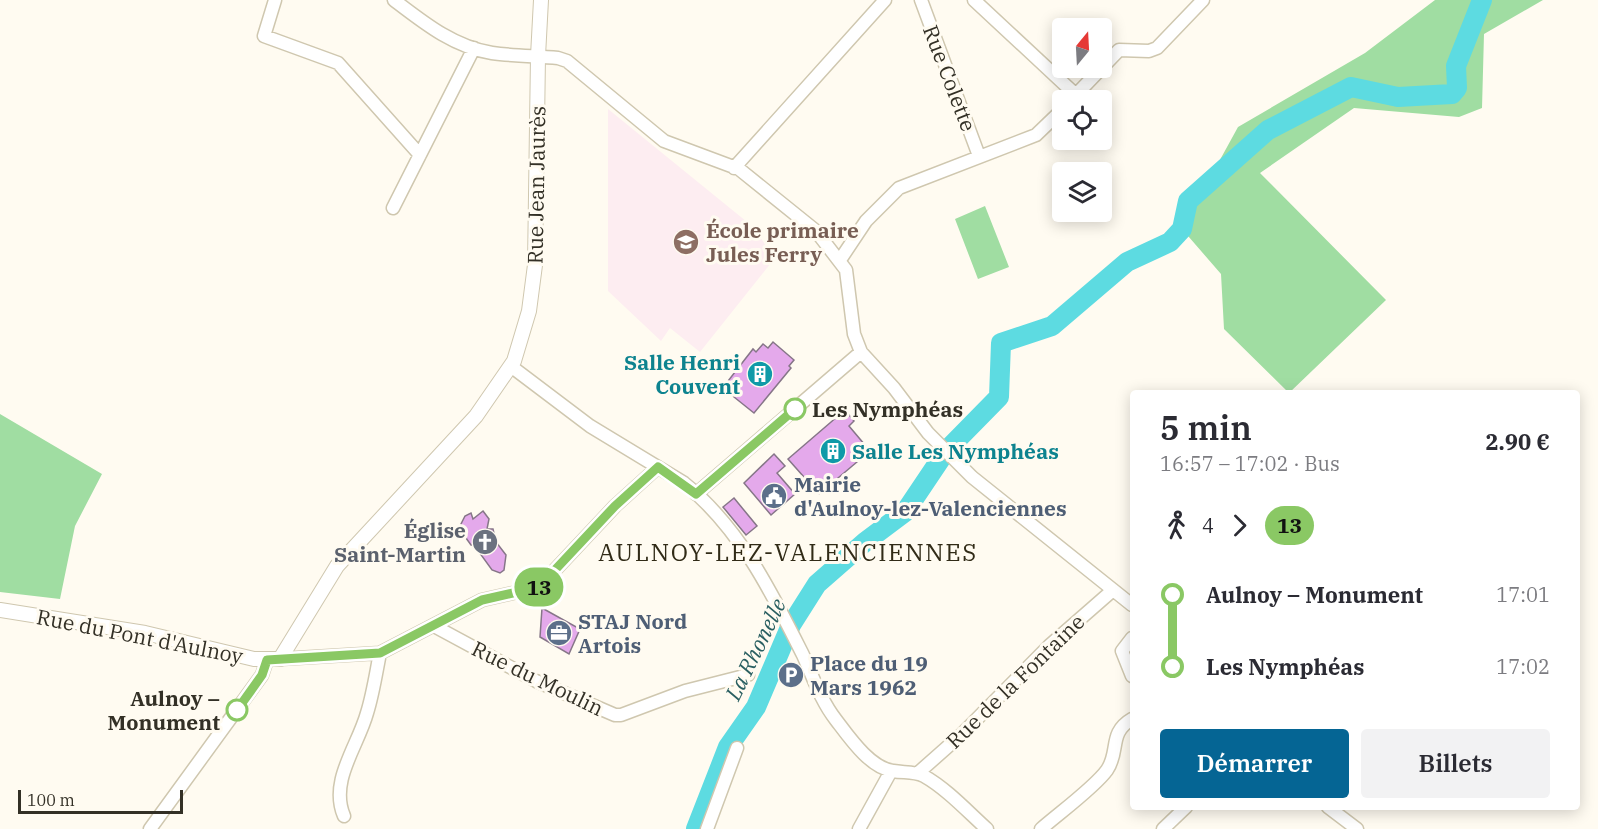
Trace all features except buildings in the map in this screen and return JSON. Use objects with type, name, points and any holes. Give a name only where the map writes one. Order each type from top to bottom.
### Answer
[{"type":"street","points":[[275,0],[264,36],[338,63],[420,155]]},
{"type":"street","points":[[394,0],[434,30],[474,48],[494,53],[567,61],[668,144],[746,174],[816,231],[840,260],[847,275],[854,334],[861,352],[894,388],[937,443],[984,488],[1130,603]]},
{"type":"street","name":"Rue Jean Jaurès","points":[[274,660],[337,566],[440,458],[476,416],[512,367],[529,311],[535,275],[537,56],[541,0]]},
{"type":"street","points":[[734,168],[885,0]]},
{"type":"street","name":"Rue Colette","points":[[921,0],[980,156]]},
{"type":"street","points":[[974,0],[1065,90]]},
{"type":"street","points":[[1081,90],[1117,52],[1127,49],[1149,51],[1157,48],[1203,0]]},
{"type":"street","points":[[393,208],[474,48]]},
{"type":"street","points":[[840,260],[862,226],[894,191],[1039,134],[1052,120]]},
{"type":"street","points":[[696,494],[861,352]]},
{"type":"street","points":[[512,367],[584,422],[658,467],[696,494],[749,555],[769,585],[825,703],[835,719],[867,756],[891,771],[918,773],[934,783],[987,829]]},
{"type":"street","points":[[150,829],[274,660],[380,653],[482,600],[542,585],[615,506],[658,467]]},
{"type":"street","name":"Rue de la Fontaine","points":[[918,773],[955,740],[1049,646],[1113,590]]},
{"type":"street","name":"Rue du Pont d'Aulnoy","points":[[0,610],[145,633],[245,657],[274,660]]},
{"type":"street","name":"Rue du Moulin","points":[[434,626],[543,684],[618,716],[686,691],[748,675]]},
{"type":"street","points":[[1130,641],[1122,651],[1130,671]]},
{"type":"street","points":[[344,816],[340,803],[341,778],[366,716],[380,653]]},
{"type":"street","points":[[1041,829],[1105,773],[1112,760],[1117,734],[1130,720]]},
{"type":"street","points":[[707,829],[737,748]]},
{"type":"street","points":[[859,829],[891,771]]},
{"type":"street","points":[[1163,829],[1183,810]]},
{"type":"street","points":[[1332,810],[1358,829]]},
{"type":"shaded area","name":"École primaire Jules Ferry","points":[[608,109],[752,226],[775,258],[700,352],[670,328],[661,341],[608,291]]},
{"type":"green space","points":[[1435,0],[1543,0],[1484,34],[1482,108],[1459,117],[1354,108],[1260,173],[1386,300],[1292,390],[1286,390],[1224,329],[1221,274],[1182,229],[1238,127],[1365,53]]},
{"type":"green space","points":[[985,206],[1009,267],[978,279],[955,219]]},
{"type":"green space","points":[[0,414],[102,474],[75,526],[60,599],[0,592]]},
{"type":"waterway","name":"La Rhonelle","points":[[696,829],[728,747],[756,707],[791,625],[817,584],[865,542],[905,512],[946,451],[999,397],[1001,343],[1052,326],[1127,262],[1170,242],[1182,229],[1188,201],[1268,130],[1351,87],[1398,97],[1452,94],[1457,88],[1456,66],[1482,0]]},
{"type":"bus line","name":"13","points":[[237,710],[262,675],[267,660],[380,653],[392,649],[482,600],[539,587],[615,506],[658,467],[684,483],[696,494],[795,409]]},
{"type":"place","name":"École primaire Jules Ferry","points":[[686,242]]},
{"type":"place","name":"Salle Henri Couvent","points":[[760,374]]},
{"type":"place","name":"Les Nymphéas","points":[[795,409]]},
{"type":"place","name":"Salle Les Nymphéas","points":[[833,451]]},
{"type":"place","name":"Mairie d'Aulnoy-lez-Valenciennes","points":[[774,496]]},
{"type":"place","name":"Église Saint-Martin","points":[[485,542]]},
{"type":"place","name":"STAJ Nord Artois","points":[[559,633]]},
{"type":"place","name":"Place du 19 Mars 1962","points":[[791,675]]},
{"type":"place","name":"Aulnoy – Monument","points":[[237,710]]},
{"type":"district","name":"AULNOY-LEZ-VALENCIENNES","points":[[788,552]]}]
